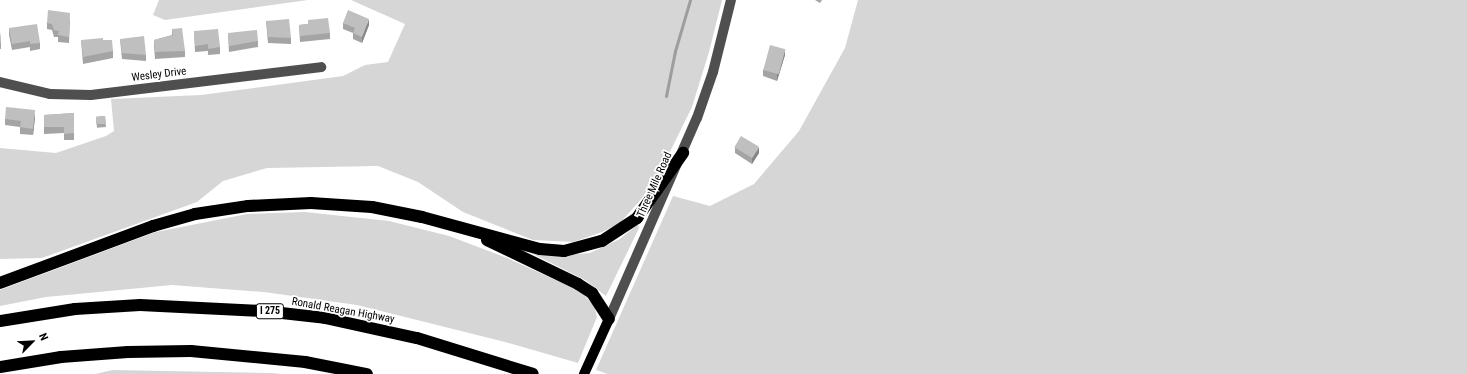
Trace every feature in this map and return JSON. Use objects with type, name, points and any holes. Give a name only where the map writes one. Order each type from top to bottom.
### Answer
[{"type":"highway","points":[[0,283],[153,226],[195,214],[248,206],[311,203],[372,207],[422,217],[540,249],[564,251],[602,241],[637,218],[683,153]]},
{"type":"highway","points":[[470,231],[578,284],[592,293],[609,319]]},
{"type":"highway","name":"Ronald Reagan Highway","points":[[0,320],[75,309],[140,306],[264,311],[324,318],[417,338],[533,374]]},
{"type":"highway","points":[[0,366],[69,356],[128,352],[191,352],[305,362],[367,374]]},
{"type":"main road","name":"Three Mile Road","points":[[584,374],[609,319]]},
{"type":"street","name":"Three Mile Road","points":[[609,319],[683,153],[713,72],[731,0]]},
{"type":"street","name":"Wesley Drive","points":[[0,82],[50,94],[91,95],[321,67]]},
{"type":"shaded area","points":[[159,0],[308,0],[165,20],[153,15]]},
{"type":"shaded area","points":[[351,0],[722,0],[709,52],[692,107],[664,164],[642,198],[620,223],[602,232],[573,242],[533,240],[463,212],[418,182],[378,166],[267,168],[223,181],[197,202],[42,258],[0,259],[0,148],[56,153],[106,136],[114,131],[111,99],[201,95],[343,76],[365,65],[388,62],[405,24]]},
{"type":"shaded area","points":[[858,0],[1467,0],[1467,374],[608,374],[596,370],[673,196],[710,206],[754,184],[799,131],[845,48]]},
{"type":"shaded area","points":[[305,212],[389,221],[449,236],[507,258],[580,291],[594,305],[597,317],[578,363],[505,342],[357,305],[264,292],[172,285],[46,297],[0,306],[0,290],[156,232],[247,214]]},
{"type":"shaded area","points":[[638,224],[639,228],[606,296],[585,280],[531,253],[557,256],[590,253],[620,239]]},
{"type":"shaded area","points":[[113,370],[272,373],[281,374],[95,374]]},
{"type":"building","points":[[48,10],[70,13],[69,37],[58,35],[59,31],[54,30],[52,24],[47,23]]},
{"type":"building","points":[[348,10],[369,19],[362,37],[353,33],[355,28],[343,23]]},
{"type":"building","points":[[328,18],[330,33],[300,36],[299,25],[308,24],[308,20]]},
{"type":"building","points":[[289,19],[291,38],[268,37],[266,21]]},
{"type":"building","points":[[37,24],[40,43],[30,44],[30,41],[12,44],[9,28]]},
{"type":"building","points":[[182,28],[185,51],[155,52],[154,40],[173,35],[172,29]]},
{"type":"building","points":[[218,29],[220,47],[208,49],[208,44],[195,46],[194,31]]},
{"type":"building","points":[[257,30],[258,41],[229,46],[228,33]]},
{"type":"building","points":[[144,36],[146,55],[122,53],[120,39]]},
{"type":"building","points":[[103,38],[103,40],[112,40],[113,51],[83,57],[81,40]]},
{"type":"building","points":[[770,45],[785,49],[779,74],[763,70]]},
{"type":"building","points":[[6,107],[35,110],[33,129],[20,127],[21,121],[5,119]]},
{"type":"building","points":[[74,113],[74,133],[64,134],[64,127],[44,127],[44,115]]},
{"type":"building","points":[[105,116],[106,124],[96,124],[96,117]]},
{"type":"building","points":[[741,136],[759,147],[752,158],[734,147]]},
{"type":"waterway","points":[[666,96],[675,51],[690,0]]}]
